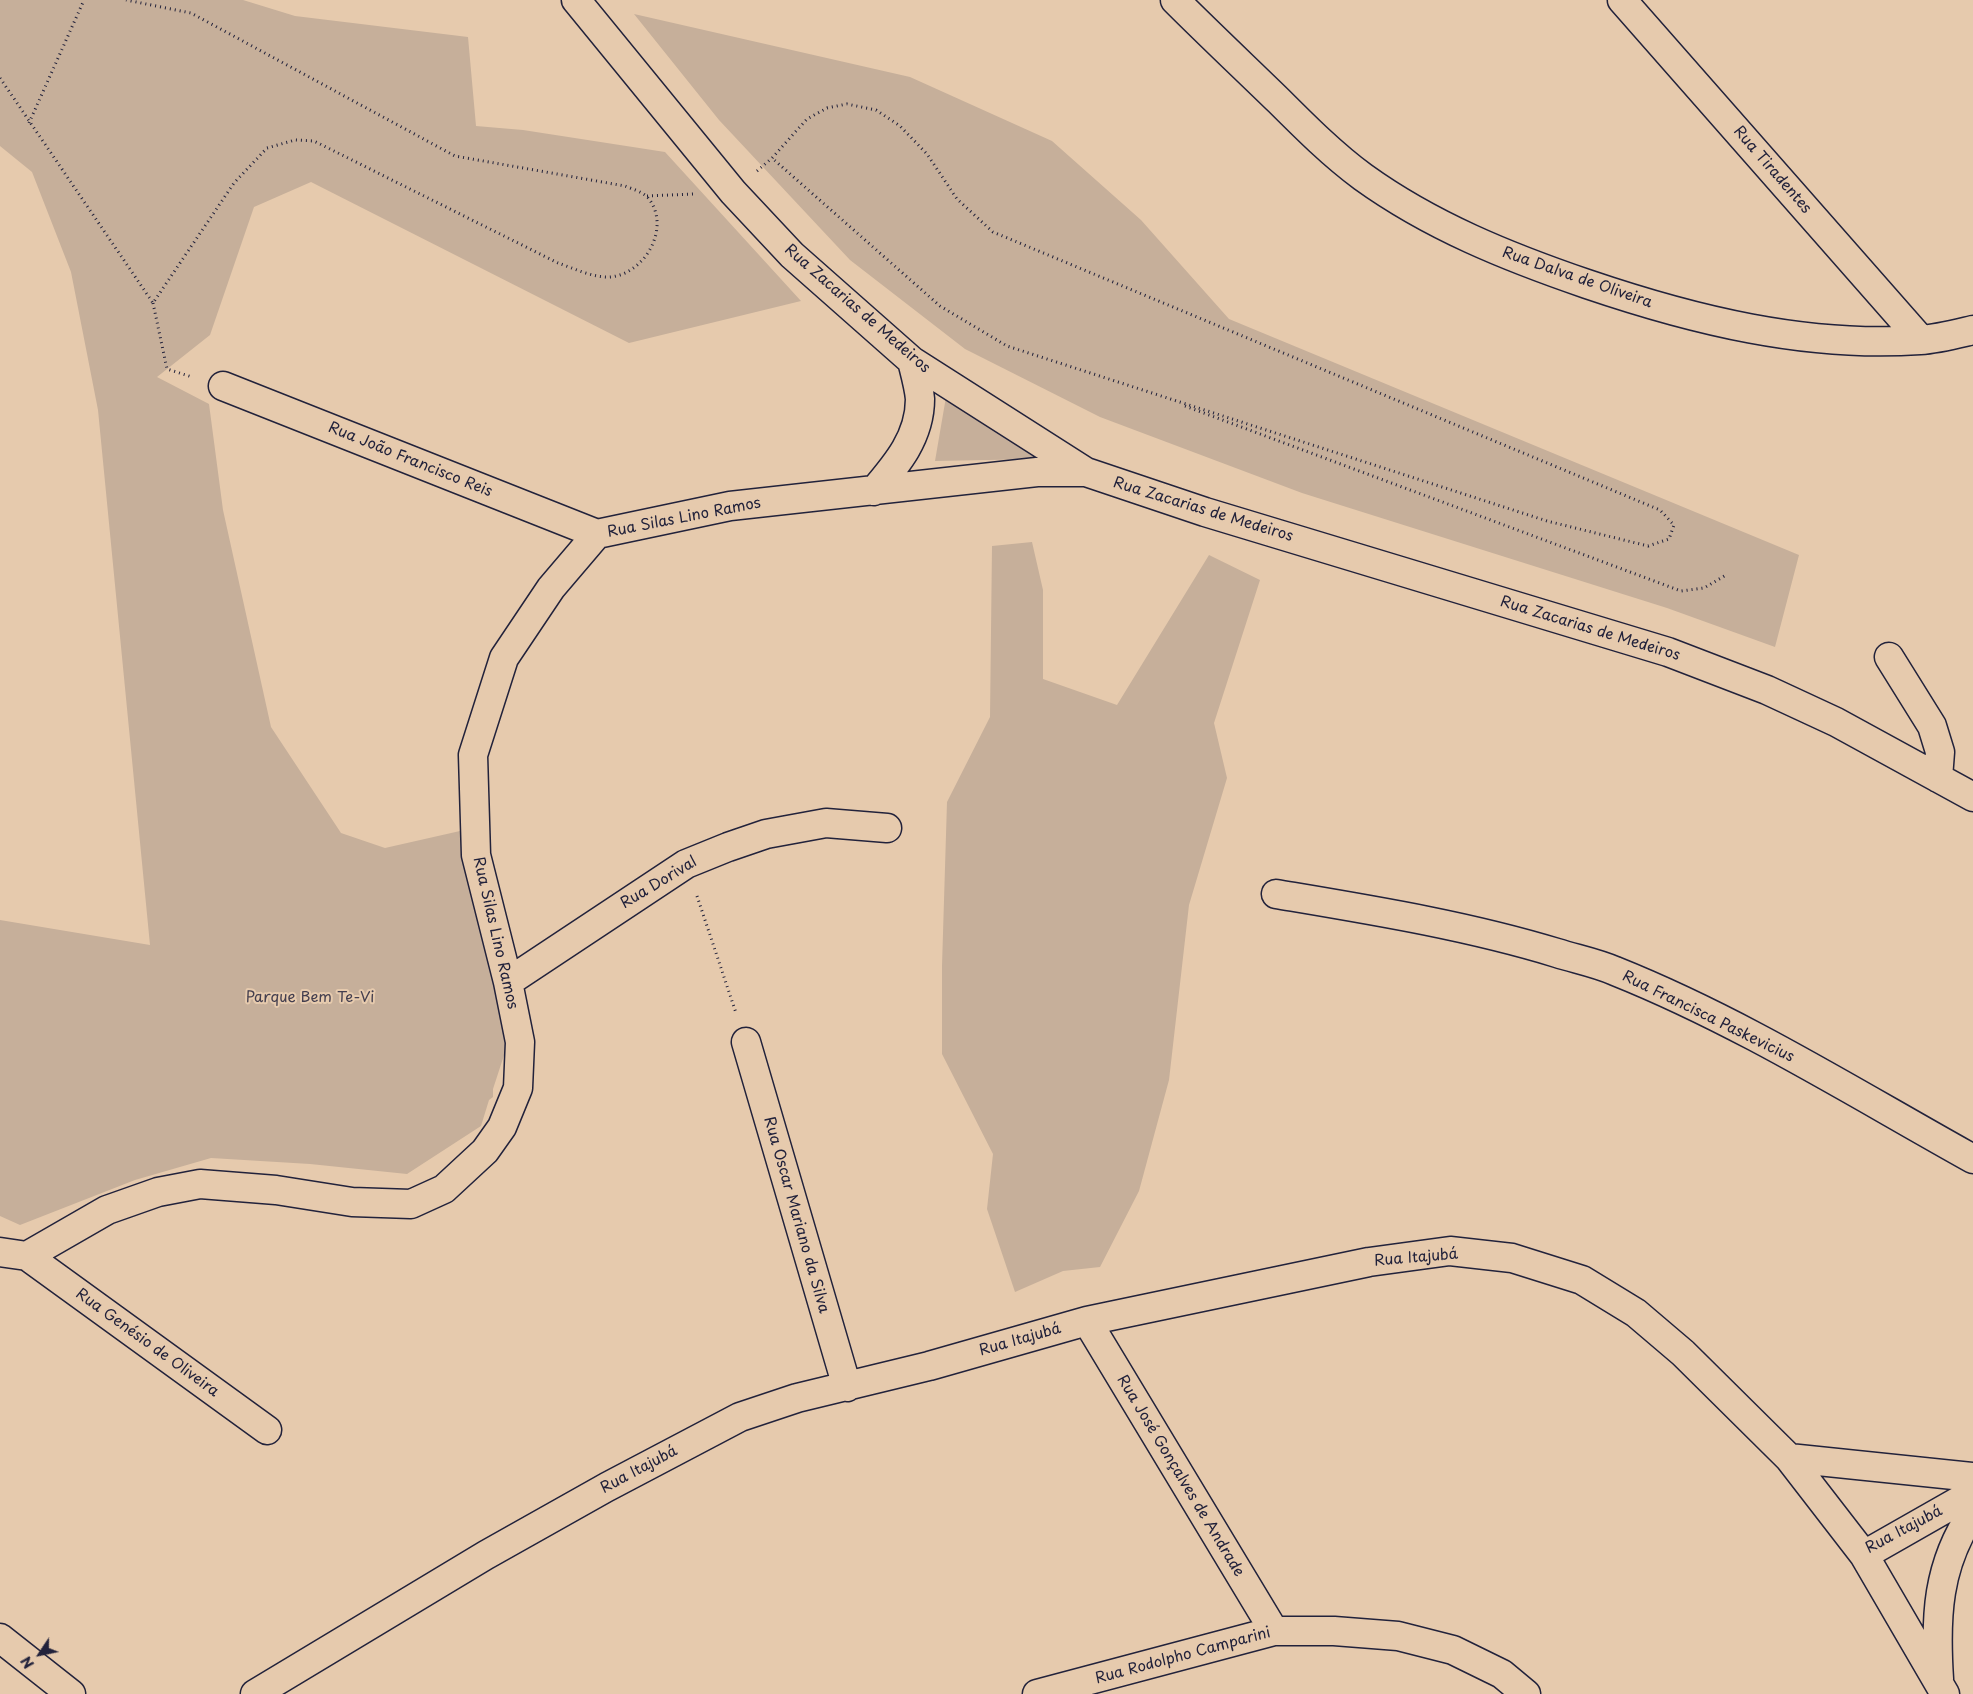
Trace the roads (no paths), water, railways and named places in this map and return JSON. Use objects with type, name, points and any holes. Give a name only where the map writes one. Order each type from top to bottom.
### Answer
[{"type":"street","name":"Rua Zacarias de Medeiros","points":[[576,0],[733,192],[792,255],[912,361],[1086,472],[1205,512],[1668,652],[1767,690],[1836,722],[1973,797]]},
{"type":"street","name":"Rua Dalva de Oliveira","points":[[1175,0],[1311,132],[1362,176],[1437,224],[1530,264],[1614,293],[1703,320],[1781,334],[1861,341],[1921,340],[1973,330]]},
{"type":"street","name":"Rua Tiradentes","points":[[1622,0],[1921,340]]},
{"type":"street","points":[[874,491],[900,459],[911,441],[917,422],[920,398],[912,361]]},
{"type":"street","name":"Rua João Francisco Reis","points":[[223,386],[597,534]]},
{"type":"street","name":"Rua Silas Lino Ramos","points":[[28,1256],[107,1210],[158,1192],[200,1184],[276,1190],[352,1202],[410,1204],[444,1189],[485,1151],[502,1127],[518,1088],[520,1042],[508,982],[476,854],[473,755],[504,658],[551,588],[597,534],[730,506],[1037,472],[1086,472]]},
{"type":"street","points":[[1889,657],[1932,726],[1940,752],[1938,778]]},
{"type":"street","name":"Rua Dorival","points":[[508,982],[686,864],[766,834],[808,826],[826,823],[887,828]]},
{"type":"street","name":"Rua Francisca Paskevicius","points":[[1276,894],[1410,917],[1522,942],[1614,970],[1680,1000],[1768,1046],[1973,1159]]},
{"type":"street","name":"Rua Oscar Mariano da Silva","points":[[746,1042],[847,1387]]},
{"type":"street","name":"Rua Itajubá","points":[[255,1694],[486,1555],[607,1487],[740,1417],[797,1398],[847,1387],[1087,1321],[1369,1262],[1450,1251],[1512,1258],[1582,1280],[1636,1313],[1683,1353],[1789,1458],[1864,1555],[1973,1493]]},
{"type":"street","points":[[0,1252],[28,1256]]},
{"type":"street","name":"Rua Genésio de Oliveira","points":[[28,1256],[267,1430]]},
{"type":"street","name":"Rua José Gonçalves de Andrade","points":[[1087,1321],[1274,1631]]},
{"type":"street","points":[[1789,1458],[1973,1477]]},
{"type":"street","name":"Rua Itajubá","points":[[1942,1690],[1936,1630],[1940,1591],[1951,1551],[1973,1512]]},
{"type":"street","points":[[1864,1555],[1942,1690]]},
{"type":"street","name":"Rua Rodolpho Camparini","points":[[1037,1694],[1274,1631],[1334,1630],[1398,1636],[1452,1650],[1502,1674],[1526,1694]]},
{"type":"street","points":[[0,1638],[71,1694]]},
{"type":"park label","name":"Parque Bem Te-Vi","points":[[310,998]]}]
